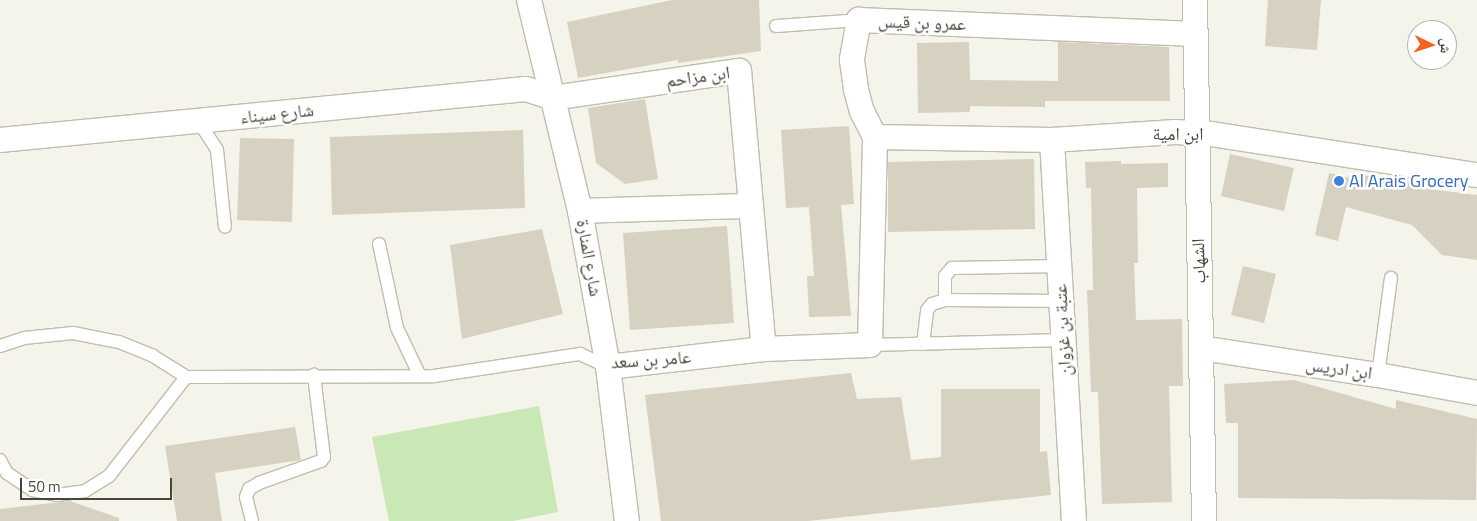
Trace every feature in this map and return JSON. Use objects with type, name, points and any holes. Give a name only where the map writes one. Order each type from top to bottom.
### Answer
[{"type":"street","name":"شارع المنارة","points":[[528,0],[580,212],[608,367],[627,521]]},
{"type":"street","name":"الشهاب","points":[[1195,0],[1195,133],[1204,521]]},
{"type":"street","name":"عمرو بن قيس","points":[[870,345],[875,137],[862,112],[856,89],[852,59],[859,20],[900,11],[1195,34]]},
{"type":"street","name":"ابن مزاحم","points":[[553,98],[740,71],[750,206],[764,349]]},
{"type":"street","name":"شارع سيناء","points":[[0,140],[526,89],[553,98]]},
{"type":"street","name":"ابن امية","points":[[875,137],[1052,140],[1195,133],[1477,175]]},
{"type":"street","name":"عتبة بن غزوان","points":[[1052,140],[1074,521]]},
{"type":"street","points":[[580,212],[750,206]]},
{"type":"street","name":"عامر بن سعد","points":[[608,367],[764,349],[870,345]]},
{"type":"street","name":"ابن ادريس","points":[[1201,348],[1378,375],[1477,393]]},
{"type":"lane","points":[[776,26],[859,20]]},
{"type":"lane","points":[[199,122],[217,150],[225,227]]},
{"type":"lane","points":[[379,244],[397,328],[420,376]]},
{"type":"lane","points":[[944,300],[945,276],[952,268],[1060,266]]},
{"type":"lane","points":[[1378,375],[1391,278]]},
{"type":"lane","points":[[923,344],[927,310],[932,304],[944,300],[1062,301]]},
{"type":"lane","points":[[0,346],[24,338],[73,333],[120,342],[152,356],[186,377],[109,476],[85,491],[58,495],[32,490],[7,473],[0,460]]},
{"type":"lane","points":[[870,345],[1064,340]]},
{"type":"lane","name":"عامر بن سعد","points":[[186,377],[314,374],[434,376],[580,354],[608,367]]},
{"type":"lane","points":[[252,521],[246,497],[249,489],[259,483],[321,462],[324,456],[314,374]]},
{"type":"green space","points":[[539,406],[558,512],[513,521],[389,521],[372,437]]},
{"type":"building","points":[[672,0],[759,0],[761,51],[678,63],[678,60],[578,78],[567,22]]},
{"type":"building","points":[[1268,0],[1321,0],[1317,50],[1265,46]]},
{"type":"building","points":[[969,42],[970,80],[1058,81],[1058,42],[1169,47],[1170,101],[1045,101],[1045,107],[970,106],[970,112],[918,113],[917,43]]},
{"type":"building","points":[[645,99],[658,179],[625,184],[596,163],[588,108]]},
{"type":"building","points":[[849,126],[854,204],[841,205],[851,316],[809,317],[807,276],[814,276],[809,207],[786,208],[781,130]]},
{"type":"building","points":[[523,130],[525,208],[332,215],[330,137]]},
{"type":"building","points":[[240,138],[294,139],[292,222],[237,220]]},
{"type":"building","points":[[1230,154],[1294,168],[1284,211],[1221,196]]},
{"type":"building","points":[[1034,159],[1035,229],[888,232],[888,162]]},
{"type":"building","points":[[1121,161],[1121,164],[1168,163],[1168,187],[1137,188],[1138,263],[1134,263],[1136,320],[1182,319],[1183,386],[1169,386],[1172,502],[1102,504],[1098,392],[1091,392],[1087,290],[1093,290],[1091,188],[1086,188],[1085,162]]},
{"type":"building","points":[[1329,173],[1360,180],[1362,175],[1414,182],[1413,187],[1477,195],[1477,260],[1442,255],[1412,225],[1346,207],[1338,241],[1315,235]]},
{"type":"building","points":[[727,226],[734,323],[630,330],[623,233]]},
{"type":"building","points":[[542,229],[563,314],[462,339],[450,245]]},
{"type":"building","points":[[1243,266],[1276,274],[1264,323],[1231,315]]},
{"type":"building","points":[[851,373],[857,399],[901,397],[911,460],[941,457],[941,389],[1040,389],[1040,452],[1047,451],[1051,495],[808,521],[661,521],[645,395]]},
{"type":"building","points":[[1294,380],[1396,409],[1396,400],[1477,419],[1476,500],[1238,498],[1238,423],[1226,423],[1224,384]]},
{"type":"building","points":[[295,427],[301,460],[215,473],[222,521],[177,521],[165,446]]},
{"type":"building","points":[[70,501],[119,518],[119,521],[0,521],[0,509]]},
{"type":"place","name":"Al Arais Grocery","points":[[1339,181]]}]
